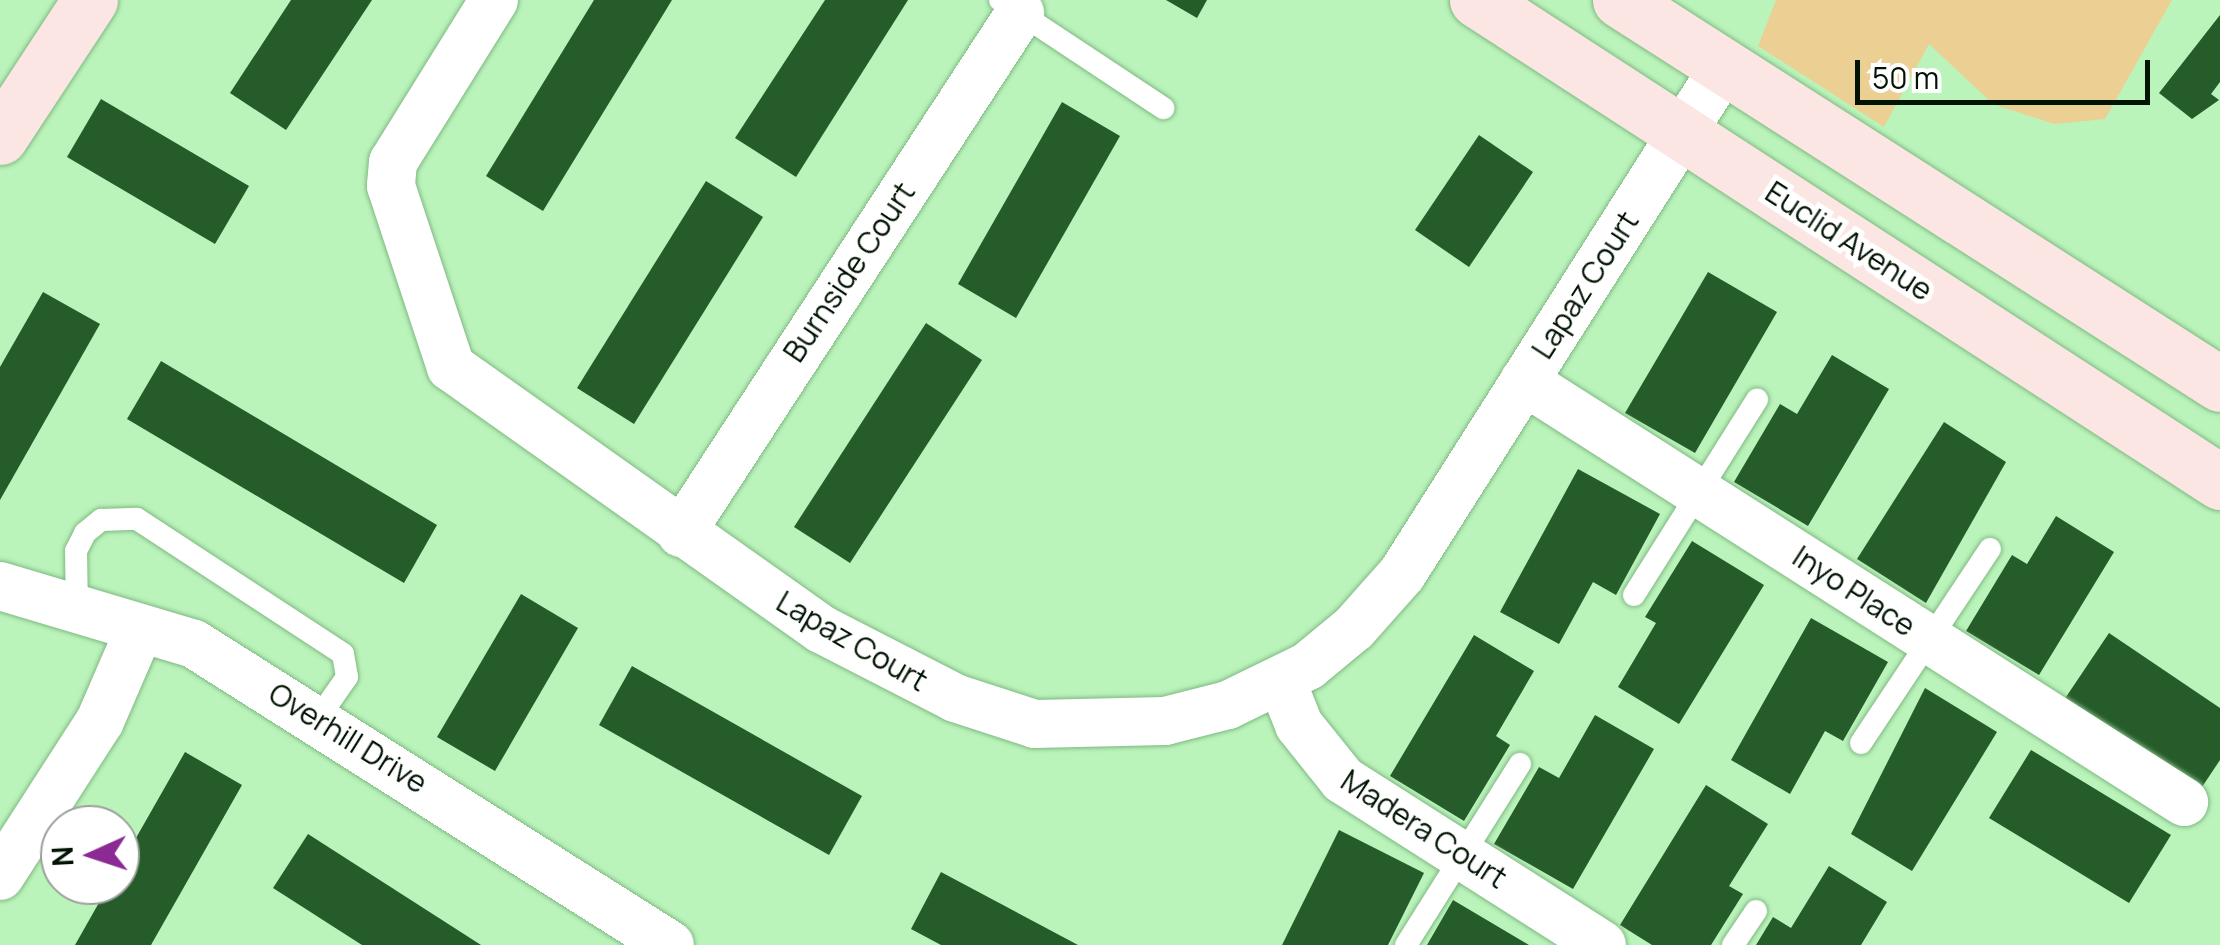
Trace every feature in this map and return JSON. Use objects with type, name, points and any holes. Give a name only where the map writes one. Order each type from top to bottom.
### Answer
[{"type":"main road","points":[[0,137],[90,0]]},
{"type":"main road","name":"Euclid Avenue","points":[[1477,0],[2220,482]]},
{"type":"main road","points":[[1620,0],[2220,384]]},
{"type":"street","name":"Lapaz Court","points":[[494,0],[399,149],[392,186],[451,367],[681,533],[879,663],[1035,724],[1165,721],[1282,682],[1354,628],[1402,574],[1724,67]]},
{"type":"street","name":"Burnside Court","points":[[681,533],[1010,6]]},
{"type":"street","name":"Inyo Place","points":[[1524,380],[2184,802]]},
{"type":"street","name":"Overhill Drive","points":[[0,586],[77,613],[194,644],[318,717],[670,945]]},
{"type":"street","points":[[0,876],[100,721],[139,631]]},
{"type":"street","name":"Madera Court","points":[[1282,682],[1299,725],[1343,780],[1602,945]]},
{"type":"lane","points":[[1010,6],[1163,108]]},
{"type":"lane","points":[[1634,595],[1757,400]]},
{"type":"lane","points":[[77,613],[76,551],[85,533],[101,520],[137,519],[343,654],[348,677],[318,717]]},
{"type":"lane","points":[[1861,743],[1990,549]]},
{"type":"lane","points":[[1406,945],[1520,764]]},
{"type":"lane","points":[[1734,945],[1756,911]]},
{"type":"shaded area","points":[[1776,0],[2172,0],[2105,119],[2054,124],[1993,104],[1929,44],[1884,127],[1758,46]]},
{"type":"building","points":[[291,0],[372,0],[286,130],[230,93]]},
{"type":"building","points":[[594,0],[672,0],[543,211],[486,176]]},
{"type":"building","points":[[825,0],[908,0],[796,177],[735,138]]},
{"type":"building","points":[[1166,0],[1207,0],[1197,18]]},
{"type":"building","points":[[2220,15],[2220,82],[2211,94],[2219,100],[2192,119],[2159,93]]},
{"type":"building","points":[[101,99],[249,186],[215,244],[67,157]]},
{"type":"building","points":[[1062,102],[1120,136],[1016,318],[958,284]]},
{"type":"building","points":[[1479,135],[1533,172],[1469,267],[1415,230]]},
{"type":"building","points":[[706,181],[763,217],[634,424],[577,388]]},
{"type":"building","points":[[1708,272],[1777,312],[1695,453],[1625,413]]},
{"type":"building","points":[[43,292],[100,324],[0,500],[0,367]]},
{"type":"building","points":[[926,323],[982,360],[850,563],[794,527]]},
{"type":"building","points":[[1832,355],[1889,389],[1808,526],[1734,482],[1780,404],[1797,414]]},
{"type":"building","points":[[161,361],[437,525],[404,583],[127,419]]},
{"type":"building","points":[[1944,422],[2006,462],[1926,603],[1857,559]]},
{"type":"building","points":[[1578,469],[1660,514],[1616,595],[1593,582],[1559,644],[1500,612]]},
{"type":"building","points":[[2056,516],[2114,552],[2039,675],[1966,631],[2012,555],[2027,564]]},
{"type":"building","points":[[1692,541],[1764,585],[1679,724],[1618,687],[1656,623],[1645,617]]},
{"type":"building","points":[[521,594],[578,628],[495,771],[437,737]]},
{"type":"building","points":[[1811,618],[1888,662],[1843,741],[1825,731],[1790,794],[1731,760]]},
{"type":"building","points":[[2109,633],[2220,708],[2220,760],[2202,787],[2062,703]]},
{"type":"building","points":[[1474,635],[1534,671],[1496,736],[1510,745],[1464,821],[1390,776]]},
{"type":"building","points":[[632,666],[862,796],[829,855],[599,725]]},
{"type":"building","points":[[1925,688],[1997,732],[1912,871],[1851,834]]},
{"type":"building","points":[[1595,715],[1654,749],[1573,889],[1494,844],[1539,767],[1559,778]]},
{"type":"building","points":[[2031,750],[2171,835],[2129,903],[1989,818]]},
{"type":"building","points":[[185,752],[242,785],[151,945],[75,945],[98,905],[140,905],[140,831]]},
{"type":"building","points":[[1706,785],[1768,824],[1729,886],[1743,894],[1711,945],[1652,945],[1620,925]]},
{"type":"building","points":[[1339,830],[1424,873],[1388,945],[1282,945]]},
{"type":"building","points":[[308,834],[481,945],[362,945],[273,888]]},
{"type":"building","points":[[1829,866],[1887,902],[1861,945],[1756,945],[1773,917],[1791,928]]},
{"type":"building","points":[[941,872],[1078,945],[941,945],[911,929]]},
{"type":"building","points":[[1453,900],[1529,945],[1427,945]]}]
